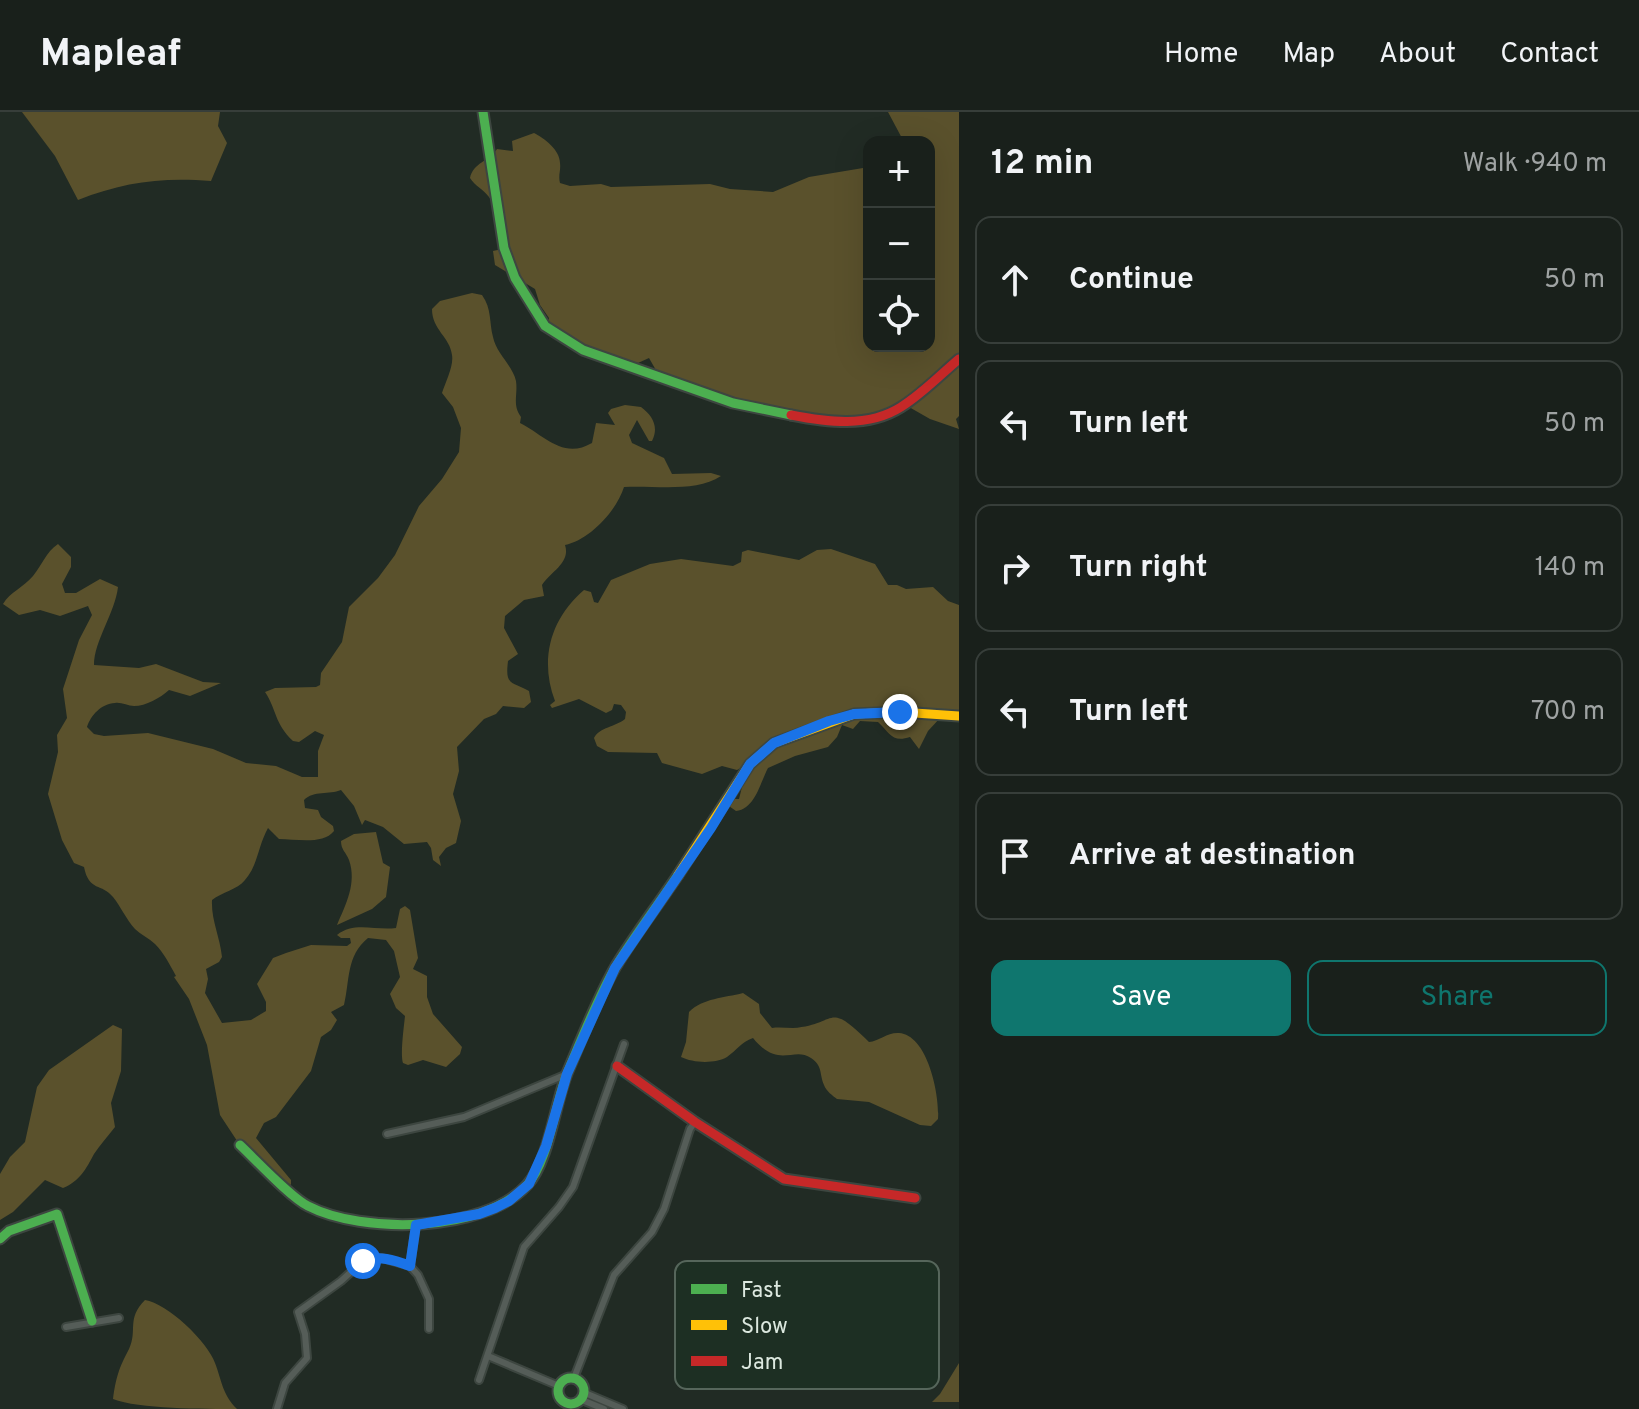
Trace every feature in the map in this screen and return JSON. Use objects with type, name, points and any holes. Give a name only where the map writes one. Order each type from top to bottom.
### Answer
[{"type":"street","points":[[483,112],[504,248],[515,278],[545,326],[583,350],[733,403],[825,422],[868,420],[900,408],[959,359]]},
{"type":"street","points":[[240,1145],[292,1195],[317,1212],[357,1221],[416,1225],[479,1214],[495,1208],[529,1184],[540,1163],[567,1074],[615,968],[711,828],[750,764],[774,743],[854,714],[900,712],[959,716]]},
{"type":"street","points":[[479,1380],[522,1254],[530,1238],[573,1187],[624,1044]]},
{"type":"street","points":[[617,1066],[695,1122],[784,1179],[915,1198]]},
{"type":"street","points":[[387,1134],[464,1117],[567,1074]]},
{"type":"street","points":[[574,1378],[614,1275],[652,1232],[664,1209],[695,1122]]},
{"type":"street","points":[[0,1239],[9,1231],[57,1214],[92,1321]]},
{"type":"street","points":[[410,1266],[416,1225]]},
{"type":"street","points":[[277,1409],[285,1383],[307,1358],[305,1334],[298,1316],[300,1309],[341,1281],[363,1261],[382,1258],[410,1266],[429,1299],[429,1329]]},
{"type":"street","points":[[66,1327],[119,1318]]},
{"type":"street","points":[[488,1356],[559,1386]]},
{"type":"street","points":[[574,1378],[582,1383],[583,1396],[573,1405],[563,1402],[558,1392],[559,1386],[563,1380],[574,1378]]},
{"type":"street","points":[[583,1396],[604,1409]]},
{"type":"street","points":[[583,1396],[623,1409]]},
{"type":"shaded area","points":[[22,112],[220,112],[218,126],[227,143],[211,181],[143,182],[78,200],[55,156]]},
{"type":"shaded area","points":[[888,112],[959,112],[959,416],[956,419],[959,429],[930,419],[909,407],[842,426],[795,413],[758,412],[657,372],[649,358],[638,363],[607,357],[547,328],[549,318],[540,305],[535,289],[495,265],[493,251],[502,249],[494,208],[489,197],[470,178],[474,169],[497,149],[513,151],[512,141],[534,133],[554,149],[559,158],[560,183],[570,186],[710,184],[730,189],[773,192],[809,177],[863,168],[863,352],[935,352],[935,136],[901,136]]},
{"type":"shaded area","points":[[472,293],[482,295],[485,300],[495,343],[514,375],[520,423],[554,444],[572,449],[582,448],[592,443],[596,423],[615,425],[608,413],[611,409],[625,405],[641,407],[654,422],[654,436],[649,441],[637,420],[629,435],[632,443],[664,458],[672,474],[711,473],[721,476],[699,485],[624,487],[615,505],[593,531],[565,545],[565,557],[542,585],[544,596],[524,600],[505,616],[504,628],[518,654],[508,661],[507,675],[514,684],[529,691],[531,702],[524,708],[503,706],[496,714],[484,719],[457,747],[459,771],[453,794],[461,821],[456,843],[446,848],[439,857],[441,866],[433,860],[427,842],[404,844],[383,827],[365,820],[362,825],[354,806],[341,790],[312,795],[304,800],[305,808],[318,810],[334,831],[323,838],[279,839],[268,828],[253,868],[245,880],[212,900],[222,957],[206,969],[208,979],[205,993],[222,1023],[251,1020],[266,1011],[266,1002],[257,984],[273,958],[311,945],[347,946],[351,943],[350,938],[337,935],[351,928],[396,928],[400,909],[405,906],[410,910],[418,958],[413,969],[427,976],[427,997],[433,1014],[462,1047],[460,1054],[446,1067],[423,1060],[408,1065],[403,1063],[405,1016],[396,1008],[390,994],[400,977],[394,951],[386,940],[368,938],[352,961],[344,1005],[331,1012],[337,1020],[331,1030],[321,1037],[311,1071],[276,1117],[264,1123],[256,1138],[291,1180],[291,1185],[288,1183],[282,1189],[247,1156],[220,1115],[207,1045],[189,999],[174,977],[167,959],[155,944],[135,929],[109,893],[92,884],[84,867],[74,863],[62,840],[48,794],[58,752],[57,735],[67,718],[63,689],[79,640],[92,615],[88,606],[60,616],[40,610],[19,615],[3,604],[33,576],[58,544],[71,557],[71,567],[62,584],[65,593],[76,593],[100,579],[118,587],[97,646],[94,665],[139,668],[156,664],[203,682],[221,683],[190,696],[169,690],[143,705],[105,705],[94,714],[87,727],[94,734],[148,733],[213,749],[246,763],[276,766],[302,777],[318,777],[318,751],[324,735],[315,731],[299,742],[293,741],[282,728],[265,692],[275,688],[320,685],[321,673],[342,642],[349,607],[378,578],[395,555],[419,506],[442,479],[459,452],[461,428],[453,407],[442,393],[451,369],[451,349],[435,323],[432,309],[440,301]]},
{"type":"shaded area","points":[[831,549],[875,564],[888,585],[906,589],[933,587],[948,601],[959,605],[959,717],[941,717],[928,731],[919,749],[910,737],[895,738],[878,722],[860,721],[853,729],[842,725],[828,747],[795,756],[768,768],[748,806],[736,811],[719,799],[739,799],[743,783],[750,775],[744,766],[737,770],[722,766],[702,774],[662,763],[657,753],[608,752],[597,746],[594,738],[625,719],[626,712],[621,705],[614,704],[612,710],[606,713],[579,699],[552,708],[550,705],[555,701],[548,670],[551,640],[563,613],[584,590],[591,592],[594,602],[598,603],[611,580],[650,564],[681,559],[733,566],[741,562],[742,552],[748,550],[799,560],[817,550]]},
{"type":"shaded area","points":[[376,832],[383,863],[390,867],[386,897],[372,909],[337,925],[352,877],[341,841],[354,834]]},
{"type":"shaded area","points":[[743,993],[759,1004],[760,1013],[772,1028],[807,1026],[838,1018],[869,1042],[895,1033],[909,1036],[918,1044],[930,1068],[937,1096],[938,1119],[931,1126],[920,1125],[869,1102],[837,1099],[825,1087],[819,1067],[811,1058],[770,1053],[753,1038],[727,1057],[716,1061],[681,1057],[689,1012],[707,1001]]},
{"type":"shaded area","points":[[113,1025],[122,1029],[121,1071],[111,1103],[115,1127],[74,1182],[63,1188],[45,1180],[13,1212],[0,1220],[0,1174],[10,1157],[25,1142],[37,1087],[49,1070]]},
{"type":"shaded area","points":[[145,1300],[175,1316],[204,1345],[215,1363],[225,1393],[237,1409],[155,1407],[113,1399],[118,1373],[131,1342],[134,1319]]},
{"type":"shaded area","points":[[959,1363],[959,1402],[932,1402],[940,1394]]},
{"type":"traffic: fast","points":[[483,112],[504,248],[515,278],[545,326],[583,350],[733,403],[791,415]]},
{"type":"traffic: fast","points":[[240,1145],[283,1187],[308,1206],[359,1221],[422,1224],[453,1220],[507,1201],[527,1185],[541,1162],[563,1084],[609,978],[678,875]]},
{"type":"traffic: fast","points":[[0,1239],[9,1231],[57,1214],[92,1321]]},
{"type":"traffic: fast","points":[[571,1378],[580,1382],[584,1391],[580,1400],[571,1404],[562,1400],[558,1391],[562,1382],[571,1378]]},
{"type":"traffic: slow","points":[[678,875],[750,764],[774,743],[854,714],[900,712],[959,716]]},
{"type":"traffic: jam","points":[[791,415],[847,422],[888,414],[916,396],[959,359]]},
{"type":"traffic: jam","points":[[617,1066],[695,1122],[784,1179],[915,1198]]},
{"type":"route","points":[[363,1261],[382,1258],[410,1266],[416,1225],[479,1214],[509,1201],[529,1184],[546,1146],[567,1074],[615,968],[711,828],[750,764],[774,743],[829,721],[854,714],[900,712]]}]
